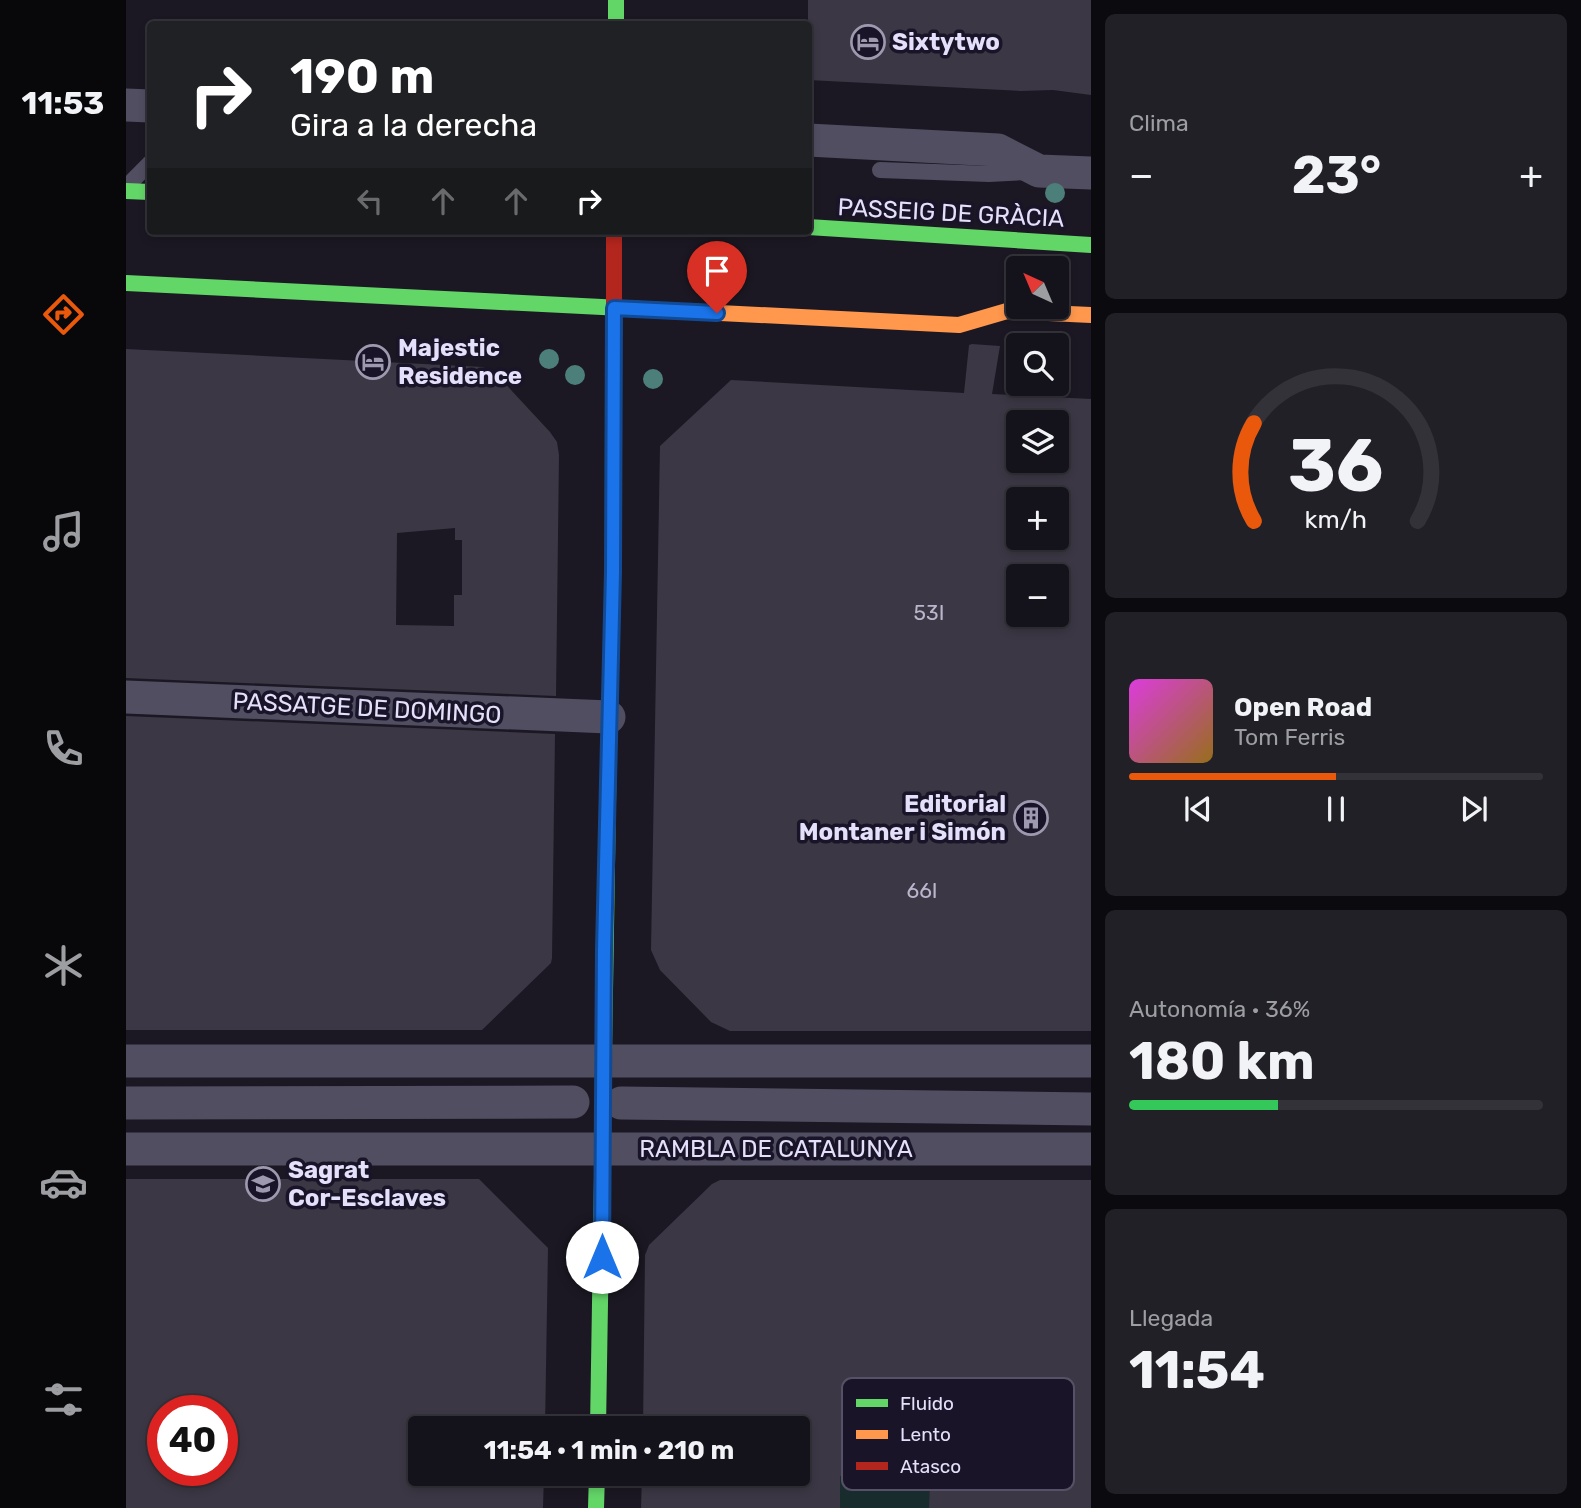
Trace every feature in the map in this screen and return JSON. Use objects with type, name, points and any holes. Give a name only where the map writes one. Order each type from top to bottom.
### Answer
[{"type":"street","points":[[616,0],[616,21]]},
{"type":"street","points":[[126,105],[147,106]]},
{"type":"street","points":[[812,140],[998,150],[1039,171],[1091,173]]},
{"type":"street","points":[[126,189],[147,192]]},
{"type":"street","name":"PASSEIG DE GRÀCIA","points":[[812,227],[1091,245]]},
{"type":"street","points":[[598,1416],[605,1061],[604,950],[613,572],[614,235]]},
{"type":"street","points":[[126,283],[959,325],[1007,311],[1091,316]]},
{"type":"street","name":"PASSATGE DE DOMINGO","points":[[126,697],[609,717]]},
{"type":"street","points":[[126,1061],[1091,1061]]},
{"type":"street","points":[[126,1103],[573,1102]]},
{"type":"street","name":"RAMBLA DE CATALUNYA","points":[[621,1103],[1091,1109]]},
{"type":"street","name":"RAMBLA DE CATALUNYA","points":[[126,1149],[1091,1149]]},
{"type":"street","points":[[596,1508],[597,1486]]},
{"type":"lane","points":[[126,189],[147,166]]},
{"type":"lane","points":[[880,170],[989,174],[1039,171]]},
{"type":"green space","points":[[840,1476],[842,1490],[930,1490],[929,1508],[840,1508]]},
{"type":"building","points":[[808,0],[1091,0],[1091,95],[1053,90],[1021,91],[812,80],[812,21],[808,21]]},
{"type":"building","points":[[972,344],[1000,346],[992,394],[1091,399],[1091,1031],[730,1031],[711,1022],[660,970],[651,950],[660,446],[731,380],[964,393],[969,345]]},
{"type":"building","points":[[126,349],[483,367],[499,377],[557,442],[556,696],[126,678]],"holes":[[[455,528],[455,540],[462,540],[462,595],[454,595],[454,626],[396,625],[397,533]]]},
{"type":"building","points":[[126,716],[555,734],[551,963],[482,1030],[126,1030]]},
{"type":"building","points":[[126,1179],[479,1179],[548,1248],[545,1416],[408,1416],[408,1486],[544,1486],[543,1508],[126,1508]]},
{"type":"building","points":[[720,1180],[1091,1180],[1091,1508],[929,1508],[930,1490],[1074,1490],[1074,1378],[842,1378],[840,1508],[641,1508],[642,1486],[810,1486],[810,1416],[643,1416],[645,1255],[649,1245],[712,1184]]},
{"type":"traffic: fast","points":[[616,0],[616,21]]},
{"type":"traffic: fast","points":[[126,191],[147,192]]},
{"type":"traffic: fast","points":[[812,227],[1091,245]]},
{"type":"traffic: fast","points":[[126,283],[661,310]]},
{"type":"traffic: fast","points":[[598,1416],[609,740]]},
{"type":"traffic: fast","points":[[596,1508],[597,1486]]},
{"type":"traffic: slow","points":[[661,310],[959,325],[1007,311],[1091,315]]},
{"type":"traffic: slow","points":[[609,740],[614,354]]},
{"type":"traffic: jam","points":[[614,235],[614,354]]},
{"type":"place","name":"Sixtytwo","points":[[868,42]]},
{"type":"place","name":"Majestic Residence","points":[[373,362]]},
{"type":"place","name":"Editorial Montaner i Simón","points":[[1031,818]]},
{"type":"place","name":"Sagrat Cor-Esclaves","points":[[263,1184]]},
{"type":"route","points":[[602,1257],[604,950],[613,572],[614,308],[717,313]]}]
